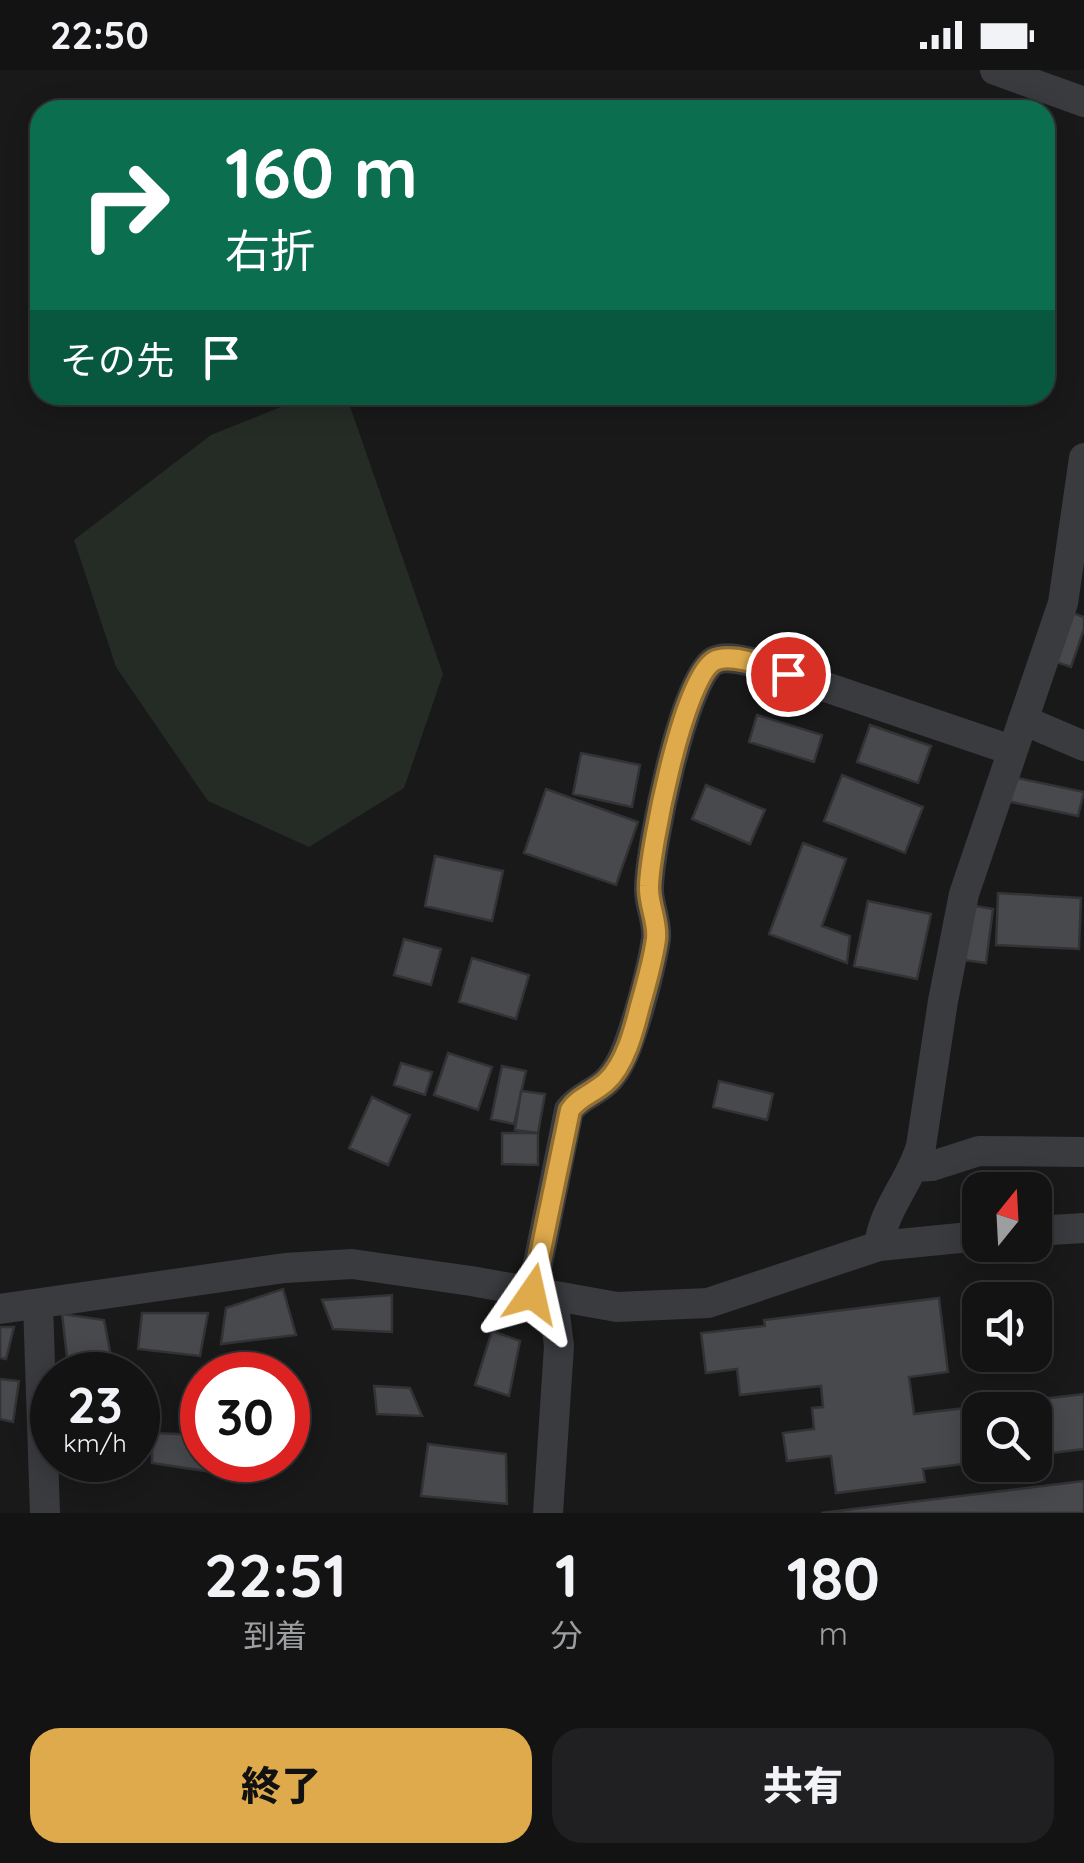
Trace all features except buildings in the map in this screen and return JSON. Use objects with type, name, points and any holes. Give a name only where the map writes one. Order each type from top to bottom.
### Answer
[{"type":"street","points":[[995,70],[1084,102]]},
{"type":"street","points":[[879,1246],[890,1211],[921,1146],[964,894],[1062,603],[1084,458]]},
{"type":"street","points":[[548,1513],[559,1346],[543,1296],[570,1110],[576,1101],[605,1083],[618,1066],[640,1009],[656,939],[648,890],[662,800],[703,674],[714,661],[728,658],[752,662],[1012,750]]},
{"type":"street","points":[[1023,720],[1084,746]]},
{"type":"street","points":[[914,1167],[932,1166],[980,1151],[1084,1152]]},
{"type":"street","points":[[1052,1230],[1084,1228]]},
{"type":"street","points":[[0,1309],[286,1268],[352,1264],[617,1307],[708,1303],[879,1246],[962,1238]]},
{"type":"street","points":[[38,1304],[45,1513]]},
{"type":"shaded area","points":[[286,405],[349,405],[443,674],[404,788],[309,847],[208,801],[116,667],[74,540],[211,435]]},
{"type":"route","points":[[532,1294],[570,1110],[576,1101],[605,1083],[618,1066],[640,1009],[656,939],[648,890],[659,817],[682,724],[693,696],[714,661],[728,658],[752,662],[788,674]]}]
